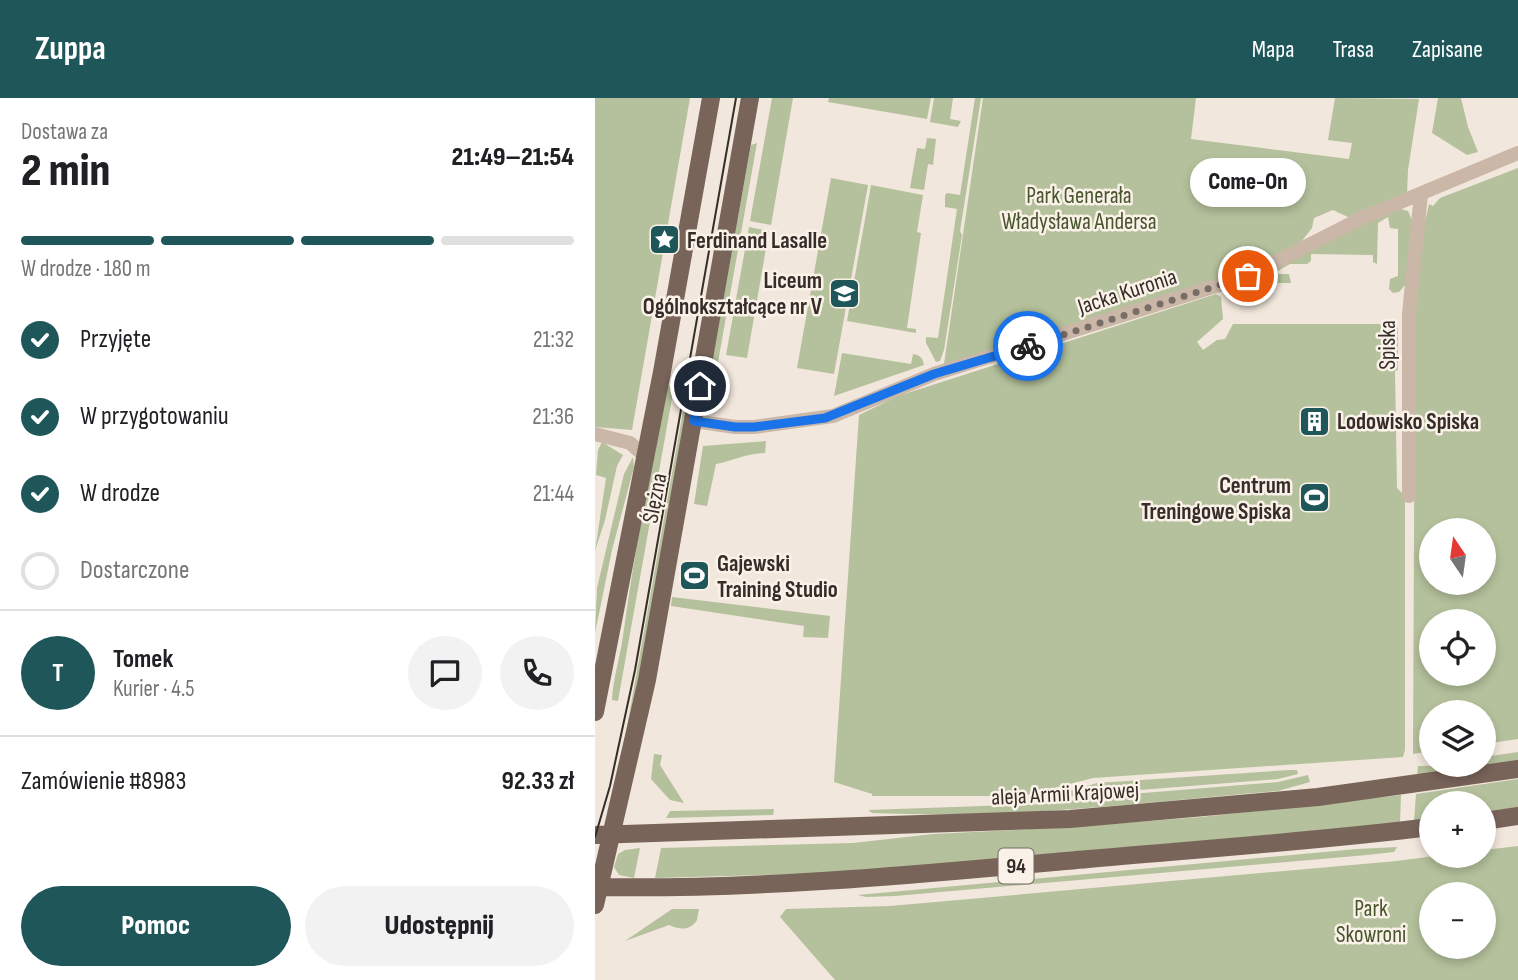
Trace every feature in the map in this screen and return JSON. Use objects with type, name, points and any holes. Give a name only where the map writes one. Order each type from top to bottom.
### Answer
[{"type":"main road","name":"Ślężna","points":[[595,712],[646,457],[711,98]]},
{"type":"main road","name":"Ślężna","points":[[597,893],[603,835],[647,680],[750,98]]},
{"type":"main road","name":"aleja Armii Krajowej","points":[[603,835],[1070,819],[1318,797],[1518,769]]},
{"type":"main road","points":[[1496,819],[1518,816]]},
{"type":"main road","name":"94","points":[[597,893],[824,881],[1003,867],[1419,828]]},
{"type":"street","name":"Jacka Kuronia","points":[[694,421],[754,427],[833,416],[934,374],[1248,276],[1362,218],[1518,153]]},
{"type":"street","name":"Spiska","points":[[1409,496],[1409,314],[1421,194]]},
{"type":"street","points":[[595,435],[630,443],[646,457]]},
{"type":"green space","points":[[595,98],[690,98],[632,430],[595,427]]},
{"type":"green space","points":[[772,98],[793,98],[771,225],[750,221]]},
{"type":"green space","points":[[829,98],[931,98],[927,119],[828,102]]},
{"type":"green space","points":[[934,98],[953,98],[950,119],[961,121],[958,127],[930,122]]},
{"type":"green space","points":[[975,98],[981,98],[960,231],[962,235],[944,350],[940,361],[936,362],[926,343],[926,337],[938,338],[957,209],[945,207],[945,195],[960,195]]},
{"type":"green space","name":"Park Generała Władysława Andersa","points":[[983,98],[1196,98],[1191,139],[1349,159],[1352,143],[1328,140],[1335,98],[1419,99],[1407,194],[1357,216],[1348,217],[1333,210],[1314,218],[1312,228],[1298,246],[1257,265],[1154,301],[944,364]]},
{"type":"green space","points":[[1438,98],[1461,98],[1478,152],[1467,155],[1432,133]]},
{"type":"green space","points":[[927,138],[936,139],[933,165],[928,164],[924,190],[910,188],[917,148],[925,149]]},
{"type":"green space","points":[[757,143],[715,379],[709,378],[751,145]]},
{"type":"green space","points":[[1518,168],[1518,739],[1496,742],[1496,700],[1419,700],[1419,753],[1413,754],[1415,314],[1424,226],[1429,204],[1433,206],[1440,198]]},
{"type":"green space","points":[[831,178],[868,185],[834,374],[797,368]]},
{"type":"green space","points":[[871,185],[923,195],[917,232],[921,233],[907,328],[916,329],[916,333],[847,321]]},
{"type":"green space","points":[[1401,209],[1408,211],[1412,220],[1406,284],[1399,292],[1393,293],[1389,289],[1390,279],[1398,276],[1398,229],[1390,228],[1388,217],[1378,223],[1377,264],[1373,262],[1373,255],[1311,254],[1311,261],[1307,264],[1290,264],[1276,272],[1289,274],[1291,283],[1273,283],[1272,292],[1259,289],[1258,278],[1340,234]]},
{"type":"green space","points":[[749,227],[769,231],[747,358],[726,355]]},
{"type":"green space","points":[[1216,294],[1221,297],[1223,319],[1197,342],[1203,350],[1217,340],[1225,339],[1233,324],[1386,324],[1387,328],[1398,328],[1398,370],[1395,371],[1397,488],[1405,496],[1403,757],[1093,778],[1023,796],[872,796],[834,782],[859,415],[898,396]]},
{"type":"green space","points":[[842,353],[911,364],[913,354],[921,357],[924,365],[834,396]]},
{"type":"green space","points":[[667,386],[674,387],[618,701],[612,700],[614,684]]},
{"type":"green space","points":[[687,389],[691,391],[637,689],[625,738]]},
{"type":"green space","points":[[766,441],[765,453],[716,464],[707,506],[694,504],[703,446]]},
{"type":"green space","points":[[602,442],[623,455],[617,466],[595,551],[606,478],[596,475],[598,450]]},
{"type":"green space","points":[[633,457],[634,467],[612,550],[595,633],[597,588],[624,474]]},
{"type":"green space","points":[[672,597],[830,616],[828,638],[803,637],[804,626],[671,606]]},
{"type":"green space","points":[[1518,752],[1518,761],[1496,764],[1496,755]]},
{"type":"green space","points":[[654,754],[662,755],[660,765],[684,803],[670,800],[651,779]]},
{"type":"green space","points":[[1297,770],[1298,774],[1278,779],[1089,794],[1036,801],[1097,783]]},
{"type":"green space","points":[[1308,775],[1310,782],[1278,791],[1088,808],[949,814],[872,813],[868,810],[1042,804],[1278,782]]},
{"type":"green space","points":[[1518,779],[1518,807],[1496,810],[1496,791],[1436,791]]},
{"type":"green space","points":[[1416,794],[1419,794],[1419,820],[1414,821]]},
{"type":"green space","points":[[1401,795],[1400,823],[899,868],[655,878],[661,848],[853,843],[933,834],[1201,817]]},
{"type":"green space","points":[[774,809],[773,815],[666,818],[670,811]]},
{"type":"green space","name":"Park Skowroni","points":[[1518,846],[1518,980],[835,980],[780,917],[786,909],[890,906],[1419,858],[1419,868],[1496,868],[1496,849]]},
{"type":"green space","points":[[1397,847],[1394,852],[1367,855],[895,896],[858,895],[1357,849]]},
{"type":"green space","points":[[640,848],[634,878],[619,875],[614,867],[618,854]]},
{"type":"green space","points":[[672,909],[699,909],[697,920],[688,928],[669,925],[625,941]]},
{"type":"tram line","points":[[595,837],[610,786],[635,670],[736,98]]},
{"type":"way so far","points":[[1028,346],[1248,276]]},
{"type":"place","name":"Ferdinand Lasalle","points":[[664,240]]},
{"type":"place","name":"Come-On","points":[[1248,276]]},
{"type":"place","name":"Liceum Ogólnokształcące nr V","points":[[845,293]]},
{"type":"place","name":"Lodowisko Spiska","points":[[1314,421]]},
{"type":"place","name":"Centrum Treningowe Spiska","points":[[1314,498]]},
{"type":"place","name":"Gajewski Training Studio","points":[[694,576]]},
{"type":"route","points":[[700,386],[694,421],[735,427],[771,426],[833,416],[934,374],[1028,346]]}]
